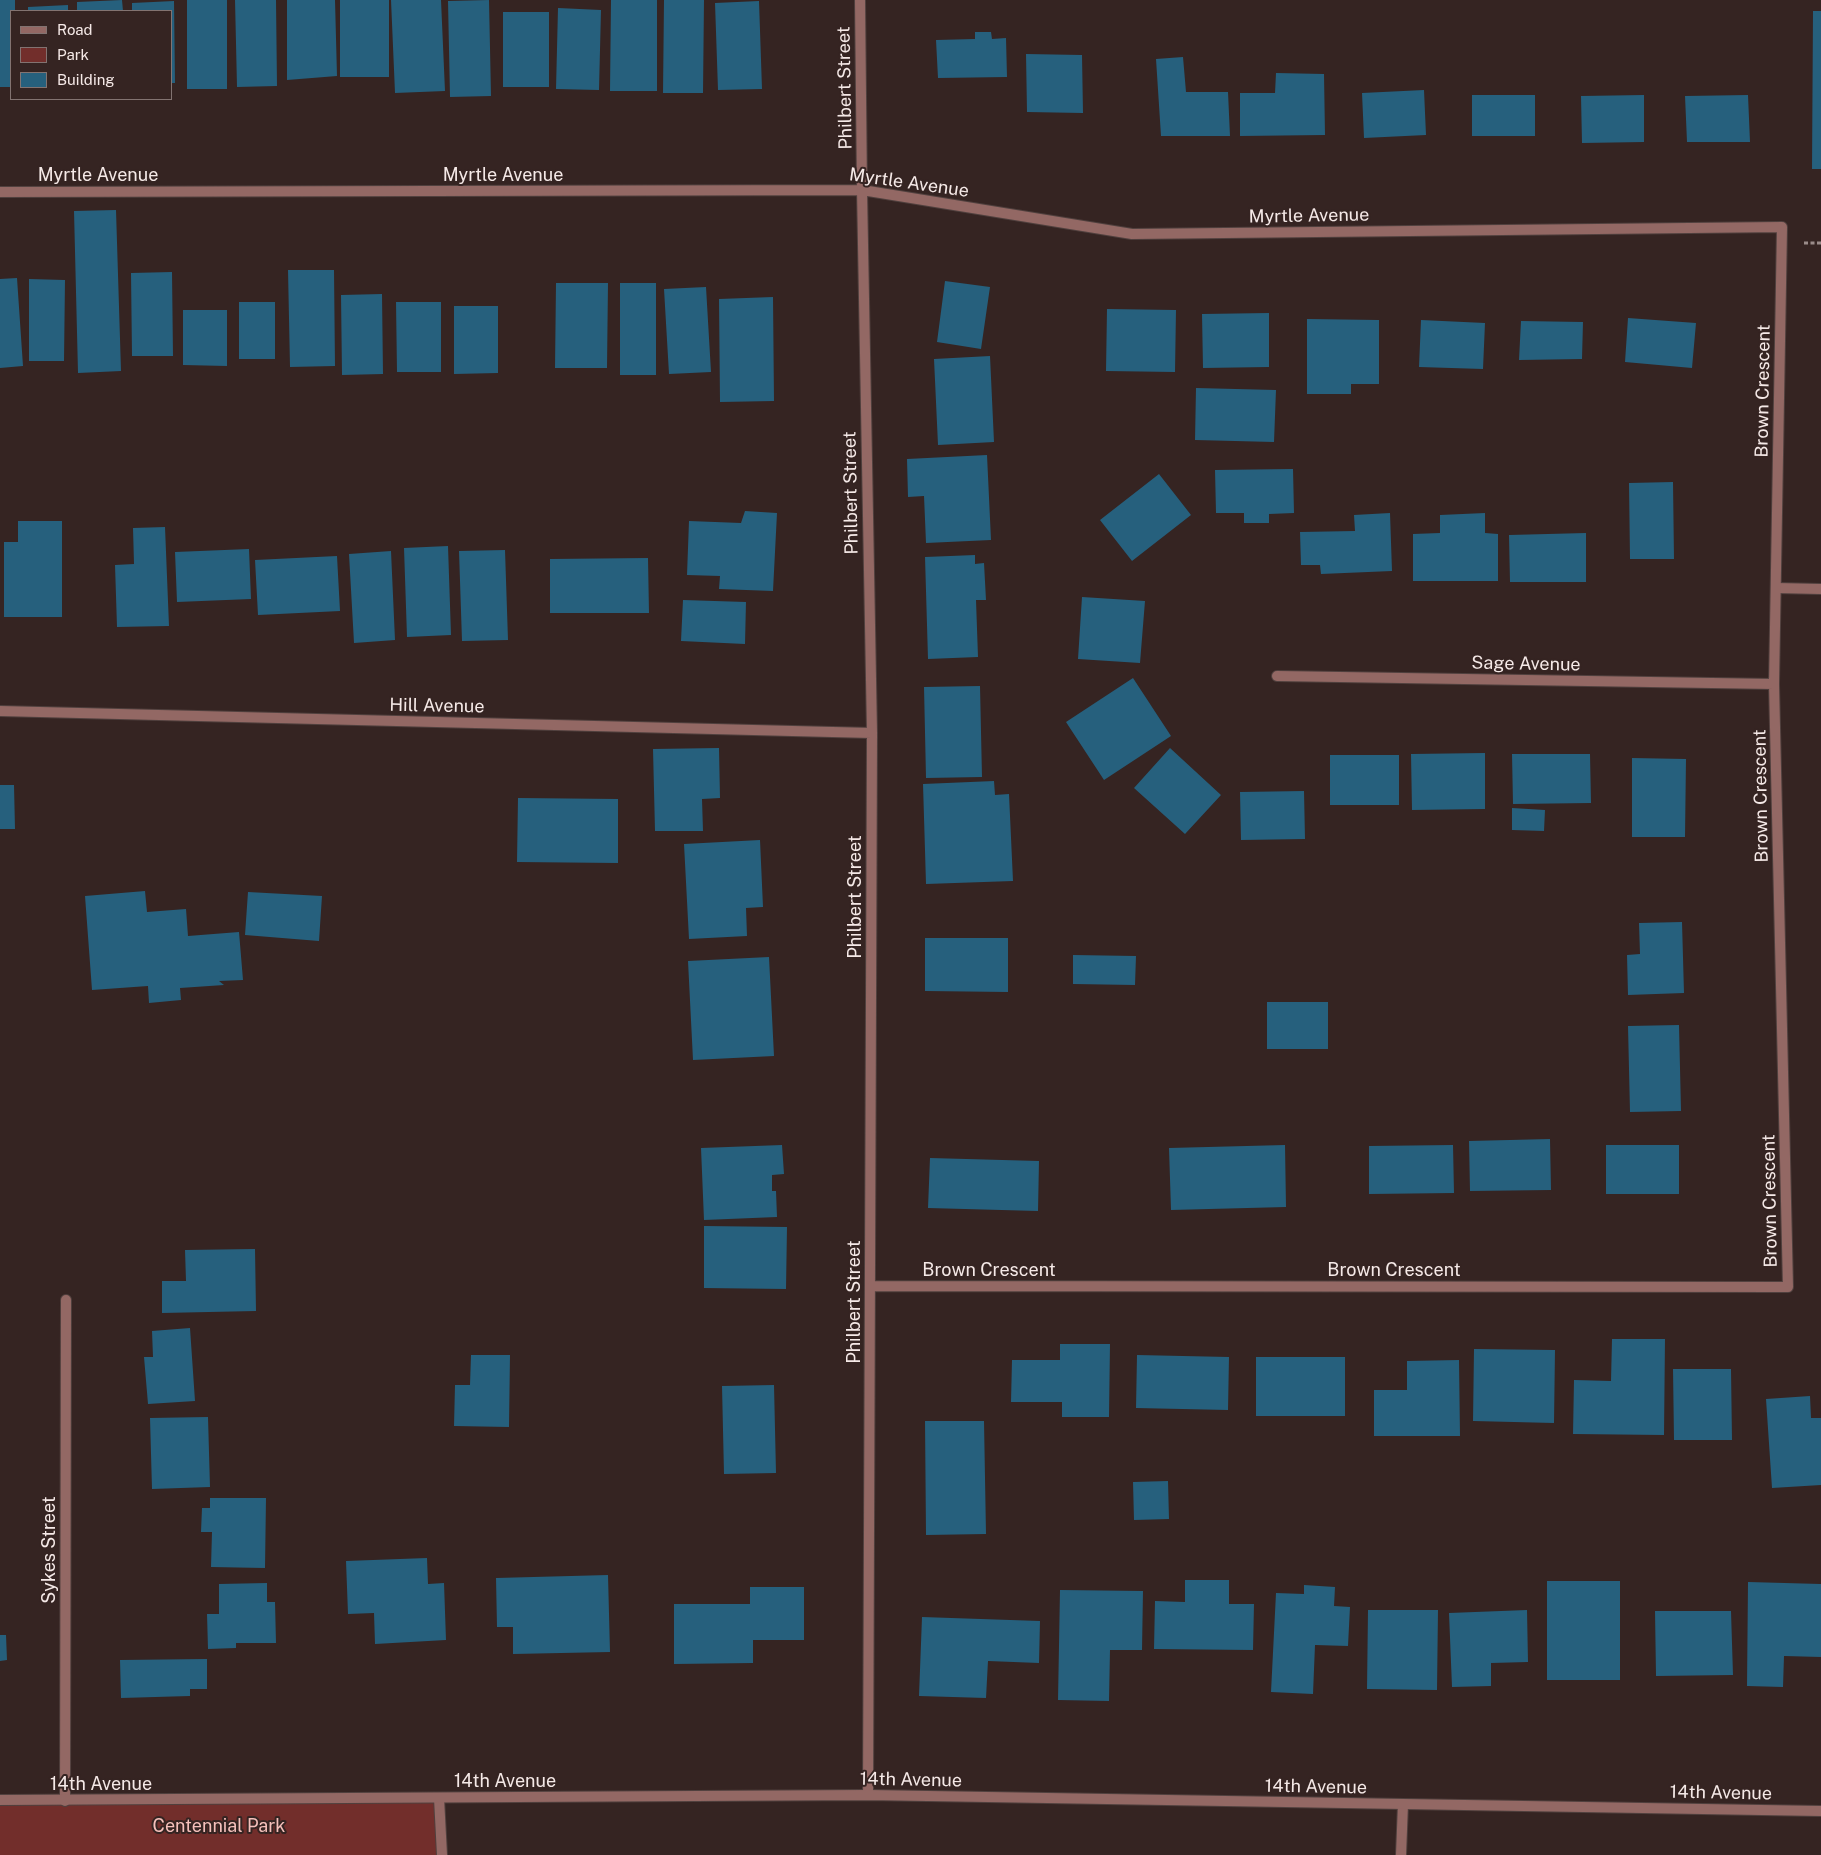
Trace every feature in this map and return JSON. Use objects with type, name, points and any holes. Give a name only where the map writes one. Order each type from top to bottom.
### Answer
[{"type":"street","name":"Philbert Street","points":[[860,0],[872,733],[868,1795]]},
{"type":"street","name":"Myrtle Avenue","points":[[0,192],[862,190],[1132,234],[1782,227]]},
{"type":"street","name":"Brown Crescent","points":[[870,1286],[1788,1287],[1774,684],[1782,227]]},
{"type":"street","points":[[1776,588],[1821,589]]},
{"type":"street","name":"Sage Avenue","points":[[1277,676],[1774,684]]},
{"type":"street","name":"Hill Avenue","points":[[0,711],[872,733]]},
{"type":"street","name":"Sykes Street","points":[[64,1801],[66,1300]]},
{"type":"street","name":"14th Avenue","points":[[0,1800],[868,1795],[1821,1811]]},
{"type":"street","points":[[439,1798],[442,1855]]},
{"type":"street","points":[[1401,1855],[1403,1804]]},
{"type":"green space","name":"Centennial Park","points":[[0,1797],[439,1798],[439,1855],[0,1855]]},
{"type":"building","points":[[0,0],[15,0],[15,10],[10,10],[10,87],[0,87]]},
{"type":"building","points":[[122,0],[123,10],[77,10],[77,2]]},
{"type":"building","points":[[187,0],[227,0],[227,89],[187,89]]},
{"type":"building","points":[[235,0],[276,0],[277,86],[237,87]]},
{"type":"building","points":[[287,0],[335,0],[337,76],[287,80]]},
{"type":"building","points":[[340,0],[389,0],[389,77],[340,77]]},
{"type":"building","points":[[391,0],[441,0],[445,91],[395,93]]},
{"type":"building","points":[[489,0],[491,96],[450,97],[448,1]]},
{"type":"building","points":[[611,0],[657,0],[657,91],[610,91]]},
{"type":"building","points":[[664,0],[704,0],[703,93],[663,93]]},
{"type":"building","points":[[174,1],[175,83],[172,83],[172,10],[132,10],[132,3]]},
{"type":"building","points":[[759,1],[762,89],[718,90],[715,3]]},
{"type":"building","points":[[68,5],[68,10],[28,10],[28,7]]},
{"type":"building","points":[[558,8],[601,10],[599,90],[556,89]]},
{"type":"building","points":[[1813,11],[1821,11],[1821,169],[1812,169]]},
{"type":"building","points":[[503,12],[549,12],[549,87],[503,87]]},
{"type":"building","points":[[975,32],[991,32],[992,39],[1006,38],[1007,77],[938,78],[936,40],[975,39]]},
{"type":"building","points":[[1026,54],[1082,55],[1083,113],[1027,112]]},
{"type":"building","points":[[1183,57],[1186,92],[1228,92],[1230,136],[1161,136],[1156,59]]},
{"type":"building","points":[[1276,73],[1324,74],[1325,135],[1240,136],[1240,93],[1275,93]]},
{"type":"building","points":[[1424,90],[1426,135],[1364,138],[1362,93]]},
{"type":"building","points":[[1472,95],[1535,95],[1535,136],[1472,136]]},
{"type":"building","points":[[1644,95],[1644,142],[1582,143],[1581,96]]},
{"type":"building","points":[[1748,95],[1750,142],[1687,142],[1685,96]]},
{"type":"building","points":[[116,210],[121,371],[78,373],[74,211]]},
{"type":"building","points":[[288,270],[334,270],[335,366],[290,367]]},
{"type":"building","points":[[172,272],[173,356],[132,356],[131,273]]},
{"type":"building","points":[[17,278],[23,366],[0,368],[0,279]]},
{"type":"building","points":[[29,279],[65,280],[64,361],[29,361]]},
{"type":"building","points":[[945,281],[990,287],[981,349],[937,342]]},
{"type":"building","points":[[556,283],[608,283],[607,368],[555,368]]},
{"type":"building","points":[[620,283],[656,283],[656,375],[620,375]]},
{"type":"building","points":[[706,287],[711,372],[669,374],[664,289]]},
{"type":"building","points":[[382,294],[383,374],[342,375],[341,295]]},
{"type":"building","points":[[773,297],[774,401],[720,402],[719,299]]},
{"type":"building","points":[[239,302],[275,302],[275,359],[239,359]]},
{"type":"building","points":[[396,302],[441,302],[441,372],[397,372]]},
{"type":"building","points":[[454,306],[498,306],[498,373],[454,374]]},
{"type":"building","points":[[1107,309],[1176,310],[1175,372],[1106,371]]},
{"type":"building","points":[[183,310],[227,310],[227,366],[183,365]]},
{"type":"building","points":[[1269,313],[1269,367],[1203,368],[1202,314]]},
{"type":"building","points":[[1628,318],[1696,323],[1692,368],[1625,362]]},
{"type":"building","points":[[1307,319],[1379,320],[1379,384],[1351,384],[1351,394],[1307,394]]},
{"type":"building","points":[[1421,320],[1485,323],[1483,369],[1419,367]]},
{"type":"building","points":[[1521,321],[1583,322],[1582,359],[1519,360]]},
{"type":"building","points":[[990,356],[994,442],[938,445],[934,359]]},
{"type":"building","points":[[1196,388],[1276,390],[1274,442],[1195,440]]},
{"type":"building","points":[[987,455],[991,540],[926,543],[924,496],[908,497],[907,459]]},
{"type":"building","points":[[1293,469],[1294,513],[1269,514],[1269,523],[1244,523],[1244,513],[1216,513],[1215,470]]},
{"type":"building","points":[[1159,474],[1191,515],[1132,561],[1100,520]]},
{"type":"building","points":[[1673,482],[1674,559],[1630,559],[1629,483]]},
{"type":"building","points":[[745,511],[777,513],[773,591],[719,589],[720,576],[687,575],[689,521],[741,523]]},
{"type":"building","points":[[1390,513],[1392,571],[1321,574],[1320,565],[1301,565],[1300,532],[1355,531],[1354,515]]},
{"type":"building","points":[[1485,513],[1485,533],[1498,534],[1498,581],[1413,581],[1413,534],[1440,533],[1440,515]]},
{"type":"building","points":[[18,521],[62,521],[62,617],[4,617],[4,542],[18,542]]},
{"type":"building","points":[[165,527],[169,626],[117,627],[115,565],[134,564],[133,528]]},
{"type":"building","points":[[1586,533],[1586,582],[1510,582],[1509,535]]},
{"type":"building","points":[[448,546],[451,635],[407,637],[404,548]]},
{"type":"building","points":[[249,549],[251,599],[177,602],[175,552]]},
{"type":"building","points":[[505,550],[508,640],[462,641],[459,551]]},
{"type":"building","points":[[391,551],[395,640],[354,643],[349,554]]},
{"type":"building","points":[[975,555],[975,564],[984,563],[986,600],[976,600],[978,657],[928,659],[925,557]]},
{"type":"building","points":[[337,556],[340,611],[258,615],[255,560]]},
{"type":"building","points":[[648,558],[649,613],[550,613],[550,559]]},
{"type":"building","points":[[1082,597],[1145,601],[1140,663],[1078,659]]},
{"type":"building","points":[[683,600],[746,602],[745,644],[681,641]]},
{"type":"building","points":[[1133,678],[1171,736],[1104,780],[1066,722]]},
{"type":"building","points":[[980,686],[982,777],[926,778],[924,687]]},
{"type":"building","points":[[719,748],[720,798],[702,799],[703,831],[655,831],[653,749]]},
{"type":"building","points":[[1170,748],[1221,795],[1185,834],[1134,788]]},
{"type":"building","points":[[1485,753],[1485,809],[1412,810],[1411,754]]},
{"type":"building","points":[[1512,754],[1590,754],[1591,803],[1513,804]]},
{"type":"building","points":[[1330,755],[1399,755],[1399,805],[1330,805]]},
{"type":"building","points":[[1632,758],[1686,759],[1685,837],[1632,837]]},
{"type":"building","points":[[994,781],[995,795],[1009,794],[1013,881],[926,884],[923,784]]},
{"type":"building","points":[[0,785],[14,785],[15,829],[0,829]]},
{"type":"building","points":[[1304,791],[1305,839],[1241,840],[1240,792]]},
{"type":"building","points":[[518,798],[618,799],[618,863],[517,862]]},
{"type":"building","points":[[1512,808],[1545,810],[1544,831],[1512,830]]},
{"type":"building","points":[[760,840],[763,907],[746,908],[747,936],[689,939],[684,844]]},
{"type":"building","points":[[145,891],[147,912],[186,909],[188,936],[239,932],[243,980],[219,981],[224,985],[180,988],[181,1000],[149,1003],[148,986],[92,990],[85,896]]},
{"type":"building","points":[[248,892],[322,896],[319,941],[245,935]]},
{"type":"building","points":[[1682,922],[1684,993],[1628,995],[1627,955],[1640,954],[1639,923]]},
{"type":"building","points":[[925,938],[1008,938],[1008,992],[925,991]]},
{"type":"building","points":[[1073,955],[1136,956],[1135,985],[1073,984]]},
{"type":"building","points":[[769,957],[774,1056],[693,1060],[688,961]]},
{"type":"building","points":[[1267,1002],[1328,1002],[1328,1049],[1267,1049]]},
{"type":"building","points":[[1679,1025],[1681,1111],[1630,1112],[1628,1026]]},
{"type":"building","points":[[1550,1139],[1551,1190],[1470,1191],[1469,1141]]},
{"type":"building","points":[[782,1145],[784,1174],[772,1175],[772,1191],[776,1191],[777,1217],[704,1220],[701,1148]]},
{"type":"building","points":[[1285,1145],[1286,1207],[1171,1210],[1169,1148]]},
{"type":"building","points":[[1453,1145],[1454,1193],[1369,1194],[1369,1146]]},
{"type":"building","points":[[1606,1145],[1679,1145],[1679,1194],[1606,1194]]},
{"type":"building","points":[[930,1158],[1039,1161],[1038,1211],[928,1208]]},
{"type":"building","points":[[704,1226],[787,1227],[786,1289],[704,1288]]},
{"type":"building","points":[[255,1249],[256,1311],[162,1313],[162,1281],[186,1281],[185,1250]]},
{"type":"building","points":[[190,1328],[195,1401],[148,1404],[144,1357],[153,1357],[152,1331]]},
{"type":"building","points":[[1612,1339],[1665,1339],[1664,1435],[1573,1434],[1574,1380],[1611,1381]]},
{"type":"building","points":[[1060,1344],[1110,1344],[1109,1417],[1062,1417],[1062,1402],[1011,1402],[1012,1360],[1060,1360]]},
{"type":"building","points":[[1474,1349],[1555,1350],[1554,1423],[1473,1421]]},
{"type":"building","points":[[471,1355],[510,1355],[509,1427],[454,1426],[455,1385],[470,1385]]},
{"type":"building","points":[[1137,1355],[1229,1357],[1228,1410],[1136,1408]]},
{"type":"building","points":[[1256,1357],[1345,1357],[1345,1416],[1256,1416]]},
{"type":"building","points":[[1459,1360],[1460,1436],[1374,1436],[1374,1390],[1407,1390],[1407,1361]]},
{"type":"building","points":[[1673,1369],[1731,1369],[1732,1440],[1674,1440]]},
{"type":"building","points":[[774,1385],[776,1473],[724,1474],[722,1386]]},
{"type":"building","points":[[1810,1396],[1811,1418],[1821,1418],[1821,1485],[1772,1488],[1766,1399]]},
{"type":"building","points":[[208,1417],[210,1487],[152,1489],[150,1418]]},
{"type":"building","points":[[925,1421],[984,1421],[986,1534],[926,1535]]},
{"type":"building","points":[[1168,1481],[1169,1519],[1134,1520],[1133,1482]]},
{"type":"building","points":[[210,1498],[266,1498],[265,1568],[211,1567],[212,1532],[201,1532],[202,1508],[210,1508]]},
{"type":"building","points":[[427,1558],[428,1584],[444,1583],[446,1640],[375,1644],[374,1613],[348,1614],[346,1561]]},
{"type":"building","points":[[608,1575],[610,1652],[513,1654],[513,1627],[497,1627],[496,1578]]},
{"type":"building","points":[[1185,1580],[1229,1580],[1229,1604],[1254,1604],[1253,1650],[1154,1649],[1155,1601],[1185,1602]]},
{"type":"building","points":[[1547,1581],[1620,1581],[1620,1680],[1547,1680]]},
{"type":"building","points":[[1748,1582],[1821,1584],[1821,1657],[1784,1656],[1783,1687],[1747,1686]]},
{"type":"building","points":[[267,1583],[267,1602],[275,1602],[276,1643],[236,1643],[236,1648],[208,1649],[207,1614],[219,1614],[219,1584]]},
{"type":"building","points":[[1304,1585],[1335,1587],[1334,1606],[1350,1607],[1348,1646],[1315,1645],[1313,1694],[1271,1692],[1276,1593],[1304,1594]]},
{"type":"building","points":[[750,1587],[804,1587],[804,1640],[753,1640],[753,1663],[674,1664],[674,1604],[750,1604]]},
{"type":"building","points":[[1060,1590],[1143,1591],[1142,1650],[1110,1650],[1109,1701],[1058,1700]]},
{"type":"building","points":[[1368,1610],[1438,1610],[1437,1690],[1367,1689]]},
{"type":"building","points":[[1527,1610],[1528,1662],[1491,1663],[1491,1686],[1452,1687],[1449,1613]]},
{"type":"building","points":[[1655,1611],[1731,1611],[1733,1675],[1656,1676]]},
{"type":"building","points":[[922,1617],[1040,1621],[1039,1663],[988,1661],[986,1698],[919,1696]]},
{"type":"building","points":[[0,1635],[6,1635],[7,1660],[0,1661]]},
{"type":"building","points":[[207,1659],[207,1689],[190,1689],[190,1696],[121,1698],[120,1660]]}]
